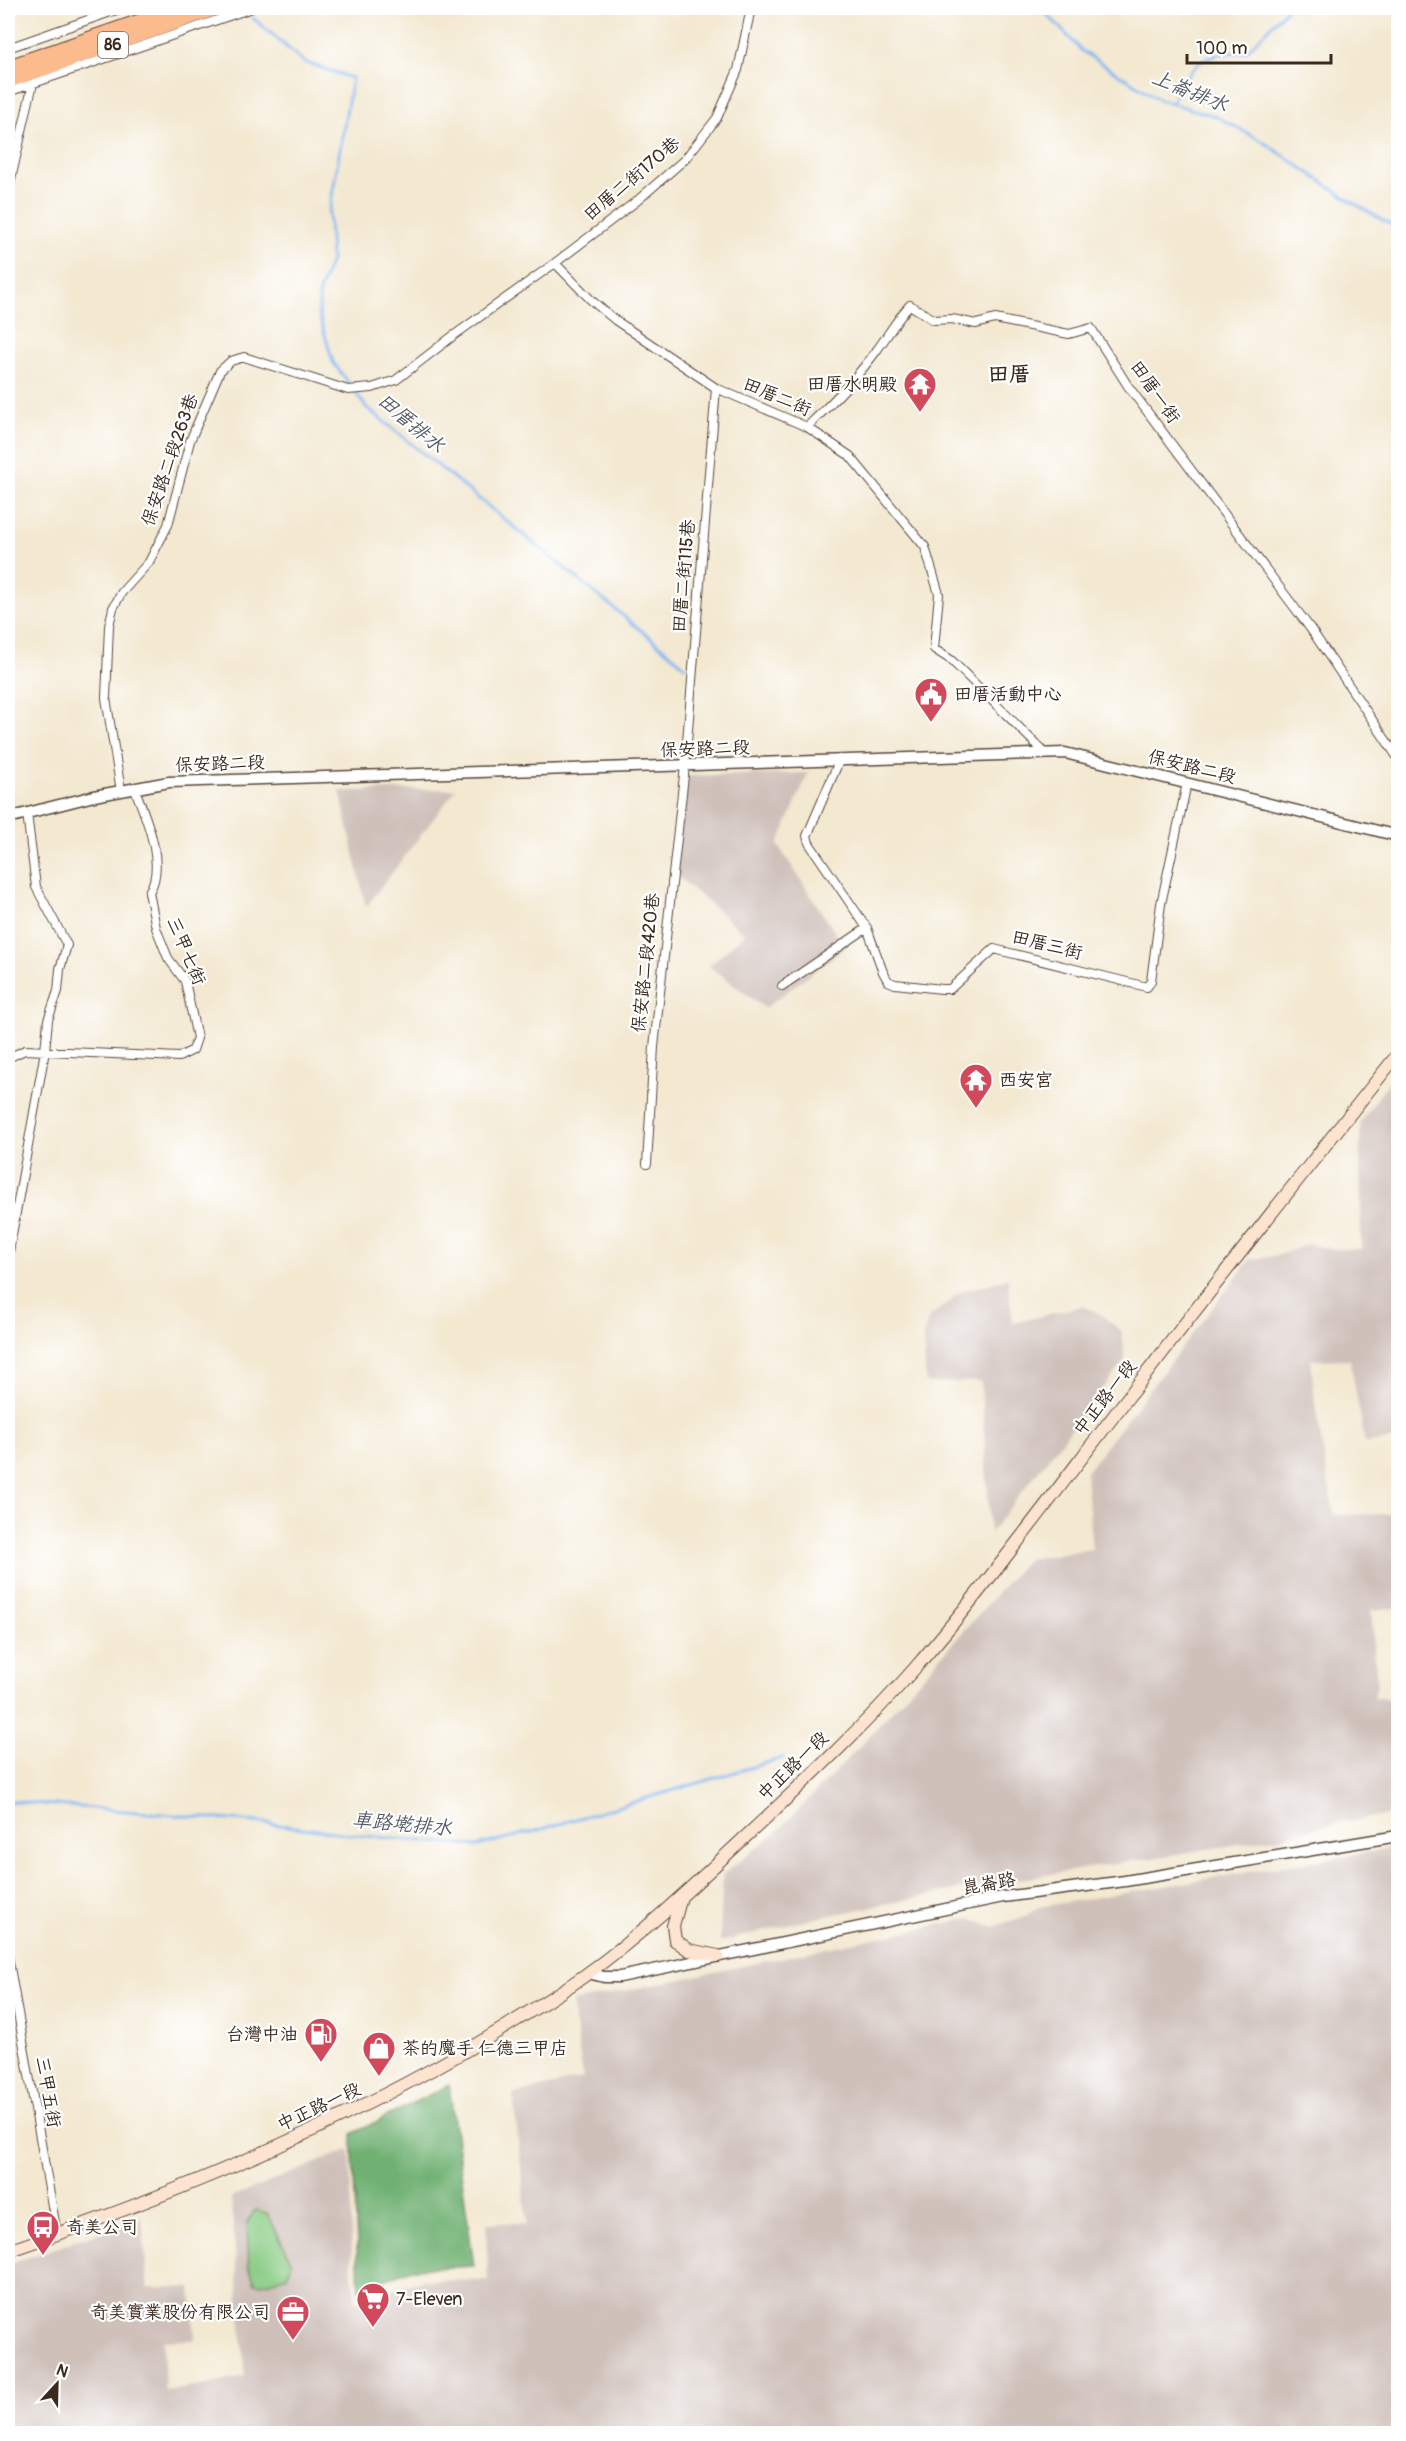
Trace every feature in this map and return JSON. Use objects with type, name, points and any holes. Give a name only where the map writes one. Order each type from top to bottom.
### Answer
[{"type":"highway","name":"86","points":[[8,67],[178,8]]},
{"type":"highway","name":"86","points":[[8,81],[217,8]]},
{"type":"main road","name":"中正路一段","points":[[8,2251],[57,2234],[269,2150],[378,2099],[551,1999],[588,1973],[681,1896],[830,1758],[914,1670],[1398,1054]]},
{"type":"main road","points":[[681,1896],[673,1926],[675,1940],[689,1950],[718,1956]]},
{"type":"street","points":[[8,48],[51,30],[62,29],[122,8]]},
{"type":"street","points":[[8,92],[252,8]]},
{"type":"street","name":"田厝二街170巷","points":[[555,263],[638,200],[685,159],[702,140],[717,118],[738,70],[751,8]]},
{"type":"street","points":[[8,192],[33,83]]},
{"type":"street","name":"田厝二街","points":[[555,263],[591,300],[615,320],[716,388],[807,427],[850,456],[925,547],[939,594],[934,650],[951,660],[1046,754]]},
{"type":"street","name":"保安路二段263巷","points":[[121,790],[106,698],[109,626],[113,608],[122,592],[149,562],[168,525],[190,441],[220,371],[231,360],[244,357],[352,390],[372,388],[396,380],[555,263]]},
{"type":"street","name":"田厝一街","points":[[807,427],[850,383],[910,305],[934,320],[952,319],[976,324],[995,319],[1069,334],[1091,328],[1128,386],[1310,628],[1398,758]]},
{"type":"street","name":"田厝二街115巷","points":[[685,766],[716,388]]},
{"type":"street","name":"保安路二段","points":[[8,818],[134,787],[207,780],[340,778],[1065,753],[1398,836]]},
{"type":"street","name":"田厝三街","points":[[840,759],[807,836],[809,843],[867,927],[882,972],[888,981],[895,984],[950,989],[994,949],[1147,987],[1151,981],[1161,904],[1188,783]]},
{"type":"street","name":"保安路二段420巷","points":[[647,1164],[654,1047],[685,766]]},
{"type":"street","name":"三甲七街","points":[[8,1058],[25,1050],[179,1057],[193,1050],[197,1038],[185,981],[168,958],[156,928],[149,892],[153,886],[156,853],[144,811],[134,787]]},
{"type":"street","points":[[8,1257],[45,1051],[48,1020],[58,991],[60,969],[68,945],[36,887],[27,813]]},
{"type":"street","points":[[782,986],[867,927]]},
{"type":"street","name":"崑崙路","points":[[588,1973],[604,1977],[620,1977],[1003,1897],[1125,1881],[1398,1836]]},
{"type":"street","name":"三甲五街","points":[[8,1956],[57,2234]]},
{"type":"shaded area","points":[[808,773],[778,845],[845,948],[765,1008],[709,966],[745,934],[669,869],[673,866],[683,776]]},
{"type":"shaded area","points":[[456,789],[366,907],[340,791]]},
{"type":"shaded area","points":[[1398,1070],[1398,1439],[1365,1443],[1350,1359],[1311,1360],[1315,1404],[1334,1515],[1398,1514],[1398,1608],[1371,1610],[1377,1686],[1374,1697],[1398,1701],[1398,1814],[1340,1822],[1283,1837],[965,1888],[816,1918],[720,1942],[723,1874],[776,1833],[867,1739],[1028,1559],[1092,1549],[1086,1472],[1250,1259],[1276,1256],[1308,1244],[1331,1249],[1361,1249],[1360,1122]]},
{"type":"shaded area","points":[[1008,1278],[1013,1323],[1082,1306],[1099,1313],[1122,1332],[1125,1360],[990,1533],[981,1381],[926,1383],[923,1336],[929,1317],[951,1301],[954,1296]]},
{"type":"shaded area","points":[[1398,1847],[1398,2014],[1392,2031],[1398,2034],[1398,2433],[8,2433],[8,2265],[142,2217],[148,2288],[191,2287],[195,2340],[163,2341],[165,2391],[203,2386],[245,2376],[231,2198],[350,2149],[352,2273],[356,2302],[422,2280],[488,2281],[486,2223],[527,2223],[513,2094],[583,2078],[572,2002],[970,1918],[994,1927],[1025,1916],[1039,1907]]},
{"type":"green space","points":[[449,2085],[474,2266],[412,2269],[359,2290],[352,2134]]},
{"type":"green space","points":[[255,2210],[267,2213],[292,2262],[288,2276],[263,2284],[255,2283],[249,2267],[247,2222]]},
{"type":"waterway","name":"上崙排水","points":[[1041,8],[1082,51],[1160,100],[1215,116],[1262,141],[1355,204],[1398,229]]},
{"type":"waterway","points":[[1172,103],[1184,80],[1199,63],[1219,54],[1245,53],[1288,8]]},
{"type":"waterway","name":"田厝排水","points":[[253,18],[304,62],[352,78],[329,214],[331,260],[319,292],[319,315],[333,362],[366,407],[685,666]]},
{"type":"waterway","name":"車路墘排水","points":[[8,1801],[256,1822],[365,1836],[477,1846],[783,1758]]},
{"type":"place","name":"田厝水明殿","points":[[920,413]]},
{"type":"place","name":"田厝活動中心","points":[[931,723]]},
{"type":"place","name":"西安宮","points":[[976,1109]]},
{"type":"place","name":"台灣中油","points":[[321,2063]]},
{"type":"place","name":"茶的魔手 仁德三甲店","points":[[379,2077]]},
{"type":"place","name":"奇美公司","points":[[43,2256]]},
{"type":"place","name":"7-Eleven","points":[[373,2328]]},
{"type":"place","name":"奇美實業股份有限公司","points":[[293,2341]]},
{"type":"district","name":"田厝","points":[[1009,374]]}]
